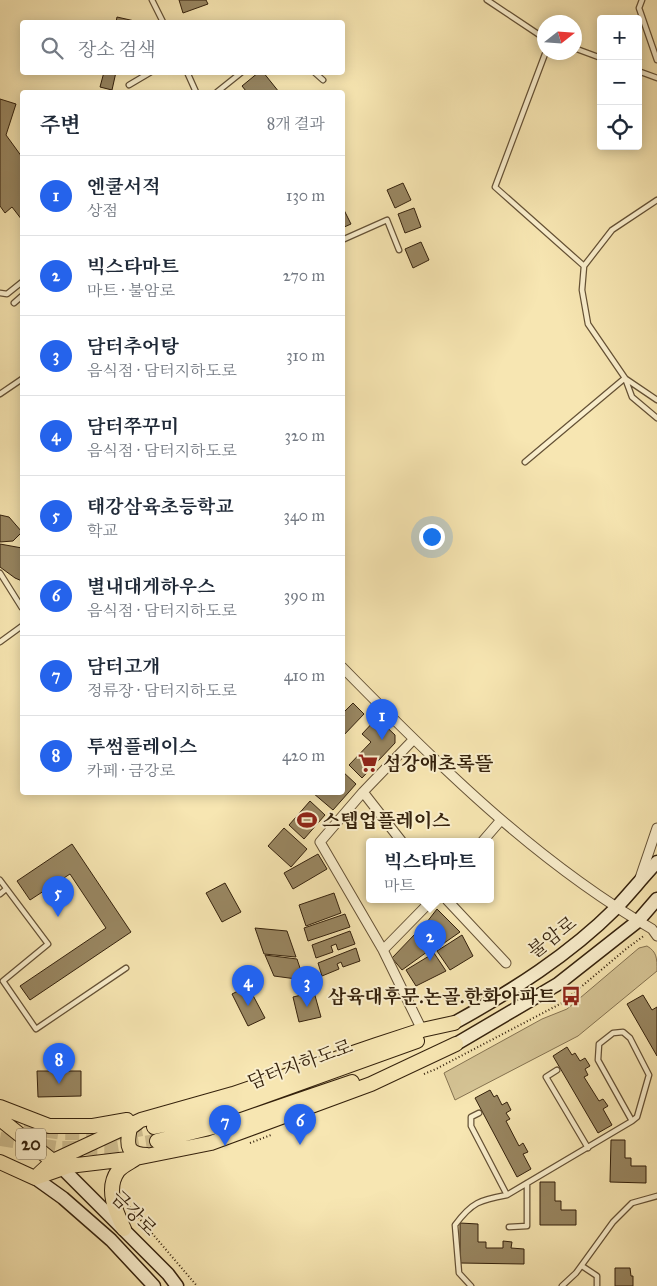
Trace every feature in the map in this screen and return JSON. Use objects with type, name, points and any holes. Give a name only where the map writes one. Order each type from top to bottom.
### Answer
[{"type":"main road","points":[[0,1107],[49,1126],[94,1126],[154,1121],[422,1030],[454,1023]]},
{"type":"main road","name":"담터지하도로","points":[[154,1121],[188,1120],[236,1106],[414,1042],[454,1023]]},
{"type":"main road","points":[[57,1165],[136,1158],[211,1143],[371,1084],[456,1044]]},
{"type":"main road","name":"담터지하도로","points":[[156,1141],[241,1120],[456,1044]]},
{"type":"main road","name":"20","points":[[0,1120],[57,1165]]},
{"type":"main road","points":[[35,1178],[122,1128],[141,1120],[154,1121]]},
{"type":"main road","points":[[154,1121],[139,1122],[130,1128],[127,1140],[131,1150],[137,1154],[156,1155]]},
{"type":"main road","points":[[124,1229],[114,1208],[113,1182],[119,1170],[136,1158]]},
{"type":"main road","name":"20","points":[[0,1162],[35,1178]]},
{"type":"street","points":[[345,670],[413,740],[502,820],[591,890],[652,929],[657,936]]},
{"type":"street","points":[[413,740],[363,792],[320,842],[383,950],[422,1030]]},
{"type":"street","points":[[363,792],[399,838]]},
{"type":"street","points":[[486,838],[502,820]]},
{"type":"street","points":[[638,883],[657,828]]},
{"type":"street","name":"불암로","points":[[454,1023],[546,967],[593,929],[657,862]]},
{"type":"street","points":[[456,1044],[558,984],[638,921],[657,899]]},
{"type":"street","points":[[383,950],[429,903]]},
{"type":"street","points":[[450,903],[506,963]]},
{"type":"street","name":"금강로","points":[[57,1165],[124,1229],[168,1274],[177,1286]]},
{"type":"street","name":"금강로","points":[[35,1178],[63,1198],[111,1240],[154,1286]]},
{"type":"lane","points":[[152,0],[162,20]]},
{"type":"lane","points":[[487,0],[537,33]]},
{"type":"lane","points":[[642,0],[639,8],[657,60]]},
{"type":"lane","points":[[582,51],[597,57]]},
{"type":"lane","points":[[543,60],[495,187],[584,266]]},
{"type":"lane","points":[[642,73],[657,78]]},
{"type":"lane","points":[[129,85],[146,75]]},
{"type":"lane","points":[[188,75],[195,90]]},
{"type":"lane","points":[[220,90],[238,75]]},
{"type":"lane","points":[[317,75],[323,80]]},
{"type":"lane","points":[[657,200],[612,230],[584,266],[582,290],[588,324],[625,378],[632,397],[657,418]]},
{"type":"lane","points":[[345,239],[387,220],[399,250]]},
{"type":"lane","points":[[0,293],[7,294],[20,284]]},
{"type":"lane","points":[[14,303],[20,298]]},
{"type":"lane","points":[[625,378],[657,400]]},
{"type":"lane","points":[[525,462],[625,378]]},
{"type":"lane","points":[[0,394],[20,380]]},
{"type":"lane","points":[[0,573],[20,605]]},
{"type":"lane","points":[[0,642],[20,627]]},
{"type":"lane","points":[[0,880],[48,944],[3,981],[36,1029],[126,968]]},
{"type":"lane","points":[[0,894],[6,889]]},
{"type":"lane","points":[[471,1286],[459,1273],[455,1225],[467,1209],[485,1199],[507,1195],[588,1148],[632,1121],[637,1117],[649,1075],[630,1038],[623,1032],[613,1033],[599,1044],[598,1060],[632,1121]]},
{"type":"lane","points":[[557,1070],[546,1077],[588,1148]]},
{"type":"lane","points":[[479,1112],[471,1118],[471,1126],[507,1195]]},
{"type":"lane","points":[[509,1227],[527,1226],[527,1184]]},
{"type":"lane","points":[[562,1286],[576,1274],[613,1222],[632,1203],[657,1196]]},
{"type":"lane","points":[[582,1266],[597,1276],[597,1286]]},
{"type":"shaded area","points":[[647,946],[656,956],[657,971],[578,1036],[455,1100],[444,1073],[542,1019],[567,1009],[639,948]]},
{"type":"building","points":[[179,0],[206,0],[208,4],[183,13]]},
{"type":"building","points":[[117,17],[130,20],[116,20]]},
{"type":"building","points":[[103,75],[115,75],[112,90],[100,87]]},
{"type":"building","points":[[255,75],[265,75],[277,90],[245,90],[242,86]]},
{"type":"building","points":[[0,99],[16,104],[6,135],[20,154],[20,217],[12,207],[5,213],[0,206]]},
{"type":"building","points":[[403,183],[411,200],[395,208],[387,190]]},
{"type":"building","points":[[414,208],[421,227],[405,233],[398,214]]},
{"type":"building","points":[[345,212],[351,224],[345,227]]},
{"type":"building","points":[[421,242],[429,260],[413,268],[405,249]]},
{"type":"building","points":[[0,515],[9,517],[20,530],[20,534],[13,541],[0,542]]},
{"type":"building","points":[[0,544],[20,548],[20,580],[0,567]]},
{"type":"building","points":[[353,703],[364,714],[345,734],[345,711]]},
{"type":"building","points":[[377,718],[395,735],[395,743],[362,778],[349,765],[371,742],[362,734]]},
{"type":"building","points":[[345,774],[356,784],[333,810],[315,795],[345,795]]},
{"type":"building","name":"스텝업플레이스","points":[[310,801],[325,815],[304,839],[289,825]]},
{"type":"building","points":[[284,828],[307,849],[291,867],[268,846]]},
{"type":"building","points":[[72,844],[131,932],[30,1000],[20,986],[106,928],[70,874],[30,900],[17,881]]},
{"type":"building","points":[[318,854],[327,869],[293,889],[284,873]]},
{"type":"building","points":[[225,883],[241,912],[222,922],[206,893]]},
{"type":"building","points":[[334,893],[341,913],[306,926],[299,905]]},
{"type":"building","points":[[437,909],[460,932],[437,948],[420,931]]},
{"type":"building","points":[[345,914],[350,927],[308,941],[304,928]]},
{"type":"building","points":[[255,928],[287,931],[296,957],[264,954]]},
{"type":"building","points":[[350,931],[355,944],[338,950],[336,944],[331,946],[333,952],[316,958],[312,945]]},
{"type":"building","points":[[415,934],[431,949],[402,970],[392,958]]},
{"type":"building","points":[[462,935],[473,956],[450,970],[437,951]]},
{"type":"building","points":[[356,948],[360,961],[343,967],[341,962],[337,964],[339,969],[322,976],[318,963]]},
{"type":"building","points":[[434,953],[446,971],[416,986],[406,970]]},
{"type":"building","points":[[265,955],[297,959],[304,980],[274,976]]},
{"type":"building","points":[[248,986],[265,1018],[248,1026],[232,994]]},
{"type":"building","points":[[314,992],[321,1017],[299,1022],[293,997]]},
{"type":"building","points":[[643,995],[652,1010],[657,1007],[657,1056],[627,1004]]},
{"type":"building","points":[[567,1047],[572,1055],[575,1053],[580,1061],[585,1058],[590,1066],[585,1069],[588,1075],[584,1077],[599,1101],[603,1099],[608,1106],[603,1109],[612,1125],[598,1133],[553,1056]]},
{"type":"building","points":[[37,1071],[81,1071],[81,1096],[38,1097]]},
{"type":"building","points":[[490,1090],[494,1097],[497,1095],[502,1105],[507,1102],[511,1110],[506,1113],[510,1119],[506,1121],[519,1146],[523,1143],[528,1152],[523,1154],[531,1169],[517,1177],[475,1098]]},
{"type":"building","points":[[611,1140],[625,1140],[625,1158],[631,1158],[631,1166],[646,1166],[646,1183],[610,1182]]},
{"type":"building","points":[[540,1182],[555,1182],[555,1201],[561,1201],[561,1210],[576,1210],[576,1225],[540,1225]]},
{"type":"building","points":[[460,1223],[478,1224],[478,1242],[486,1242],[486,1248],[503,1248],[503,1241],[512,1242],[511,1248],[524,1249],[524,1264],[460,1263]]},
{"type":"building","points":[[615,1268],[630,1268],[631,1276],[633,1276],[633,1286],[615,1286]]},
{"type":"tunnel","points":[[3,1124],[62,1133],[114,1134],[154,1127]]},
{"type":"tunnel","points":[[0,1139],[58,1148],[113,1148],[157,1141]]},
{"type":"place","name":"엔쿨서적","points":[[382,740]]},
{"type":"place","name":"섬강애초록뜰","points":[[368,763]]},
{"type":"place","name":"스텝업플레이스","points":[[307,820]]},
{"type":"place","name":"태강삼육초등학교","points":[[58,917]]},
{"type":"place","name":"빅스타마트","points":[[430,961]]},
{"type":"place","name":"삼육대후문.논골.한화아파트","points":[[571,996]]},
{"type":"place","name":"담터쭈꾸미","points":[[248,1006]]},
{"type":"place","name":"담터추어탕","points":[[307,1007]]},
{"type":"place","name":"투썸플레이스","points":[[59,1084]]},
{"type":"place","name":"별내대게하우스","points":[[300,1145]]},
{"type":"place","name":"담터고개","points":[[225,1146]]}]
